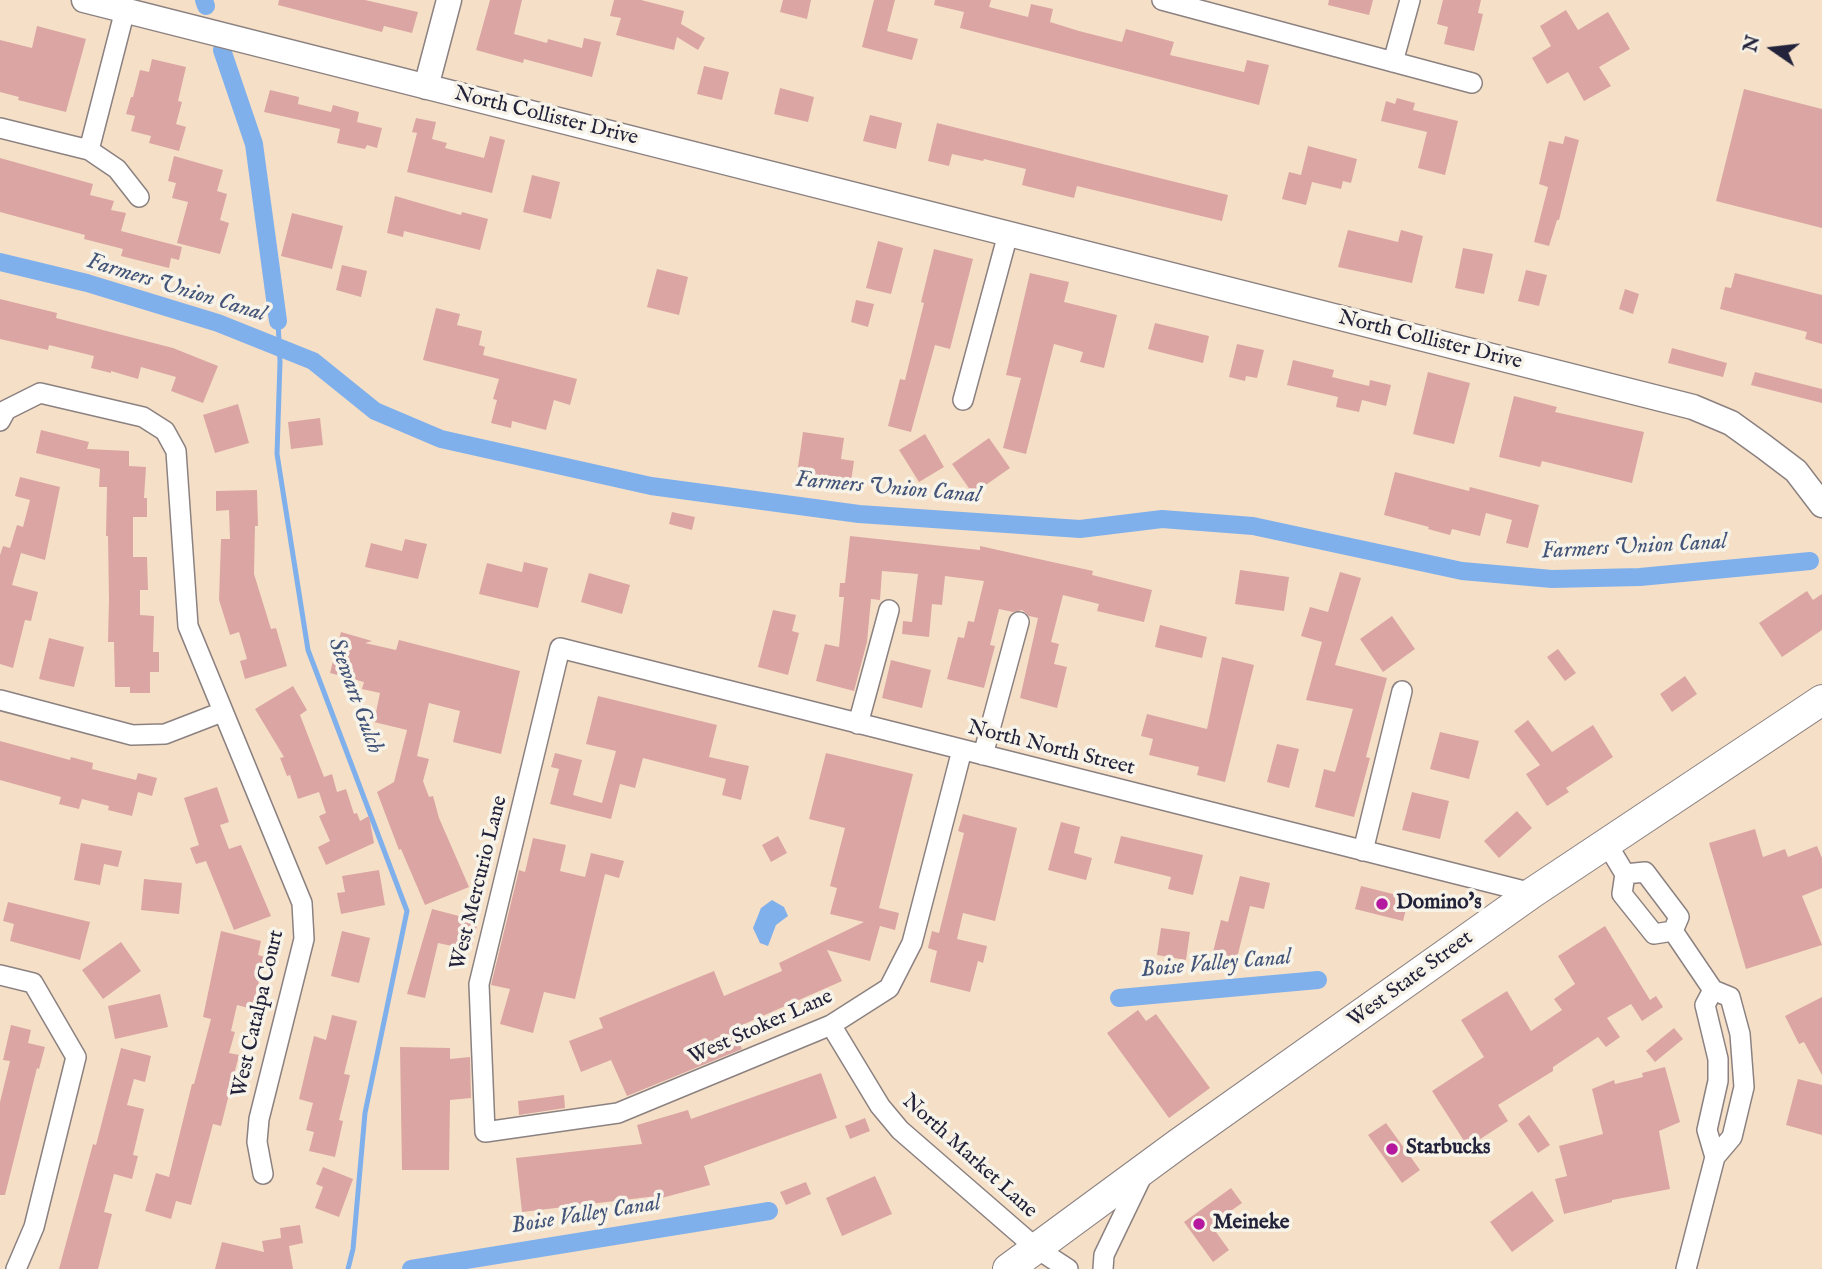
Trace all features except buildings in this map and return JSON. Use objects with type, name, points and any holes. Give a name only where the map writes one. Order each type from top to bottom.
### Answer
[{"type":"main road","name":"West State Street","points":[[1008,1269],[1043,1259],[1178,1144],[1532,893],[1822,700]]},
{"type":"street","name":"North Collister Drive","points":[[84,0],[1693,407],[1731,423],[1796,471],[1822,505]]},
{"type":"street","points":[[426,87],[449,0]]},
{"type":"street","points":[[1162,0],[1472,83]]},
{"type":"street","points":[[1393,62],[1410,0]]},
{"type":"street","points":[[89,150],[125,10]]},
{"type":"street","points":[[0,128],[89,150],[117,169],[139,197]]},
{"type":"street","points":[[963,400],[1008,234]]},
{"type":"street","name":"West Catalpa Court","points":[[3,415],[40,393],[143,416],[165,431],[176,451],[188,626],[302,903],[304,939],[258,1119],[257,1142],[263,1174]]},
{"type":"street","points":[[858,724],[888,610]]},
{"type":"street","points":[[983,755],[1019,622]]},
{"type":"street","name":"North North Street","points":[[560,648],[1532,893]]},
{"type":"street","name":"West Mercurio Lane","points":[[485,1132],[479,984],[560,648]]},
{"type":"street","points":[[1363,851],[1402,691]]},
{"type":"street","points":[[0,700],[132,735],[165,734],[222,712]]},
{"type":"street","name":"West Stoker Lane","points":[[485,1132],[618,1113],[831,1025],[888,988],[912,943],[962,750]]},
{"type":"street","points":[[1607,844],[1625,874],[1622,894],[1654,934],[1673,932]]},
{"type":"street","points":[[1625,874],[1645,872],[1656,884],[1679,917],[1673,932]]},
{"type":"street","points":[[1673,932],[1713,990],[1730,997],[1740,1034],[1744,1087],[1732,1137],[1715,1157],[1686,1269]]},
{"type":"street","points":[[0,975],[33,983],[76,1057],[34,1227],[16,1269]]},
{"type":"street","points":[[1713,990],[1705,1005],[1718,1059],[1718,1081],[1707,1130],[1715,1157]]},
{"type":"street","name":"North Market Lane","points":[[831,1025],[880,1106],[900,1130],[1043,1259],[1068,1269]]},
{"type":"street","points":[[1103,1269],[1104,1255],[1144,1172]]},
{"type":"water","points":[[772,900],[784,907],[788,916],[776,925],[768,946],[760,943],[753,928],[761,908]]},
{"type":"waterway","name":"Stewart Gulch","points":[[204,0],[206,6]]},
{"type":"waterway","name":"Stewart Gulch","points":[[222,50],[254,144],[278,321]]},
{"type":"waterway","name":"Farmers Union Canal","points":[[0,262],[87,283],[218,323],[313,361],[375,411],[441,439],[651,486],[859,514],[1080,529],[1162,519],[1253,526],[1462,571],[1552,579],[1640,577],[1810,561]]},
{"type":"waterway","name":"Stewart Gulch","points":[[278,321],[280,362],[277,454],[308,650],[407,911],[365,1113],[353,1249],[348,1269]]},
{"type":"waterway","name":"Boise Valley Canal","points":[[1119,998],[1318,980]]},
{"type":"waterway","name":"Boise Valley Canal","points":[[411,1269],[769,1211]]},
{"type":"place","name":"Domino's","points":[[1382,904]]},
{"type":"place","name":"Starbucks","points":[[1392,1149]]},
{"type":"place","name":"Meineke","points":[[1199,1224]]}]
